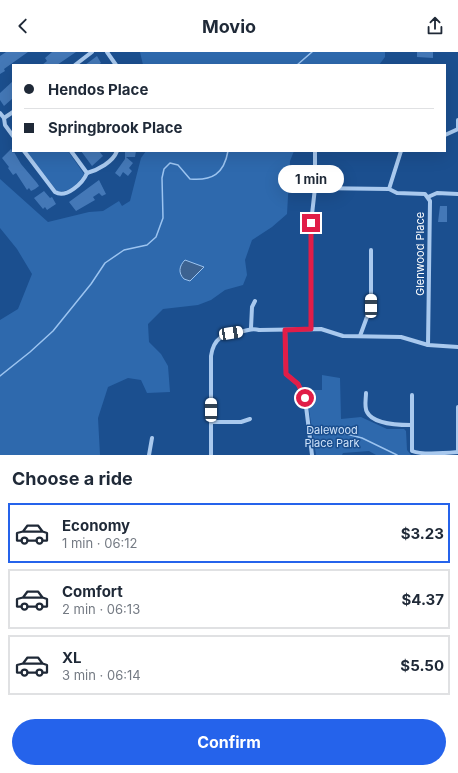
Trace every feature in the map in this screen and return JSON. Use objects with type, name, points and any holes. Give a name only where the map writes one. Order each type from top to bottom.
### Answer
[{"type":"street","points":[[76,64],[92,52]]},
{"type":"street","points":[[108,52],[115,64]]},
{"type":"street","points":[[0,113],[4,118],[5,125],[12,135]]},
{"type":"street","points":[[4,118],[12,113]]},
{"type":"street","points":[[446,135],[458,129],[458,120]]},
{"type":"street","points":[[25,152],[55,192],[59,194],[65,194],[84,179],[88,173],[96,171],[114,157],[116,152]]},
{"type":"street","points":[[72,152],[88,173]]},
{"type":"street","points":[[311,329],[311,223],[315,188],[315,152]]},
{"type":"street","points":[[389,189],[401,152]]},
{"type":"street","name":"Glenwood Place","points":[[315,188],[389,189],[397,193],[425,194],[428,197],[430,208],[428,345]]},
{"type":"street","points":[[428,197],[437,194],[458,194]]},
{"type":"street","points":[[360,336],[371,306],[371,250]]},
{"type":"street","points":[[251,328],[252,307],[255,301]]},
{"type":"street","points":[[212,455],[212,348],[223,336],[251,328],[259,330],[321,329],[343,336],[401,337],[428,345],[458,347]]},
{"type":"street","points":[[285,330],[286,374],[298,384],[305,398],[312,455]]},
{"type":"street","points":[[366,393],[366,410],[369,415],[392,425],[411,425]]},
{"type":"street","points":[[412,395],[411,448],[416,454],[450,454],[458,452],[458,407]]},
{"type":"street","points":[[211,422],[241,422],[250,419]]},
{"type":"street","points":[[149,455],[152,438]]},
{"type":"green space","points":[[140,52],[385,52],[385,57],[380,64],[143,64]]},
{"type":"green space","points":[[27,152],[69,152],[84,174],[80,181],[73,187],[61,192],[57,191]]},
{"type":"green space","points":[[145,152],[294,152],[290,161],[287,214],[272,227],[252,240],[245,260],[247,275],[243,285],[225,290],[211,300],[198,305],[163,309],[148,324],[149,342],[161,354],[168,366],[170,392],[147,393],[141,380],[128,378],[108,387],[98,418],[100,455],[0,455],[0,320],[18,309],[32,274],[17,249],[0,228],[0,179],[48,222],[89,212],[103,211],[119,201],[122,206],[130,201],[141,158]]},
{"type":"green space","name":"Dalewood Place Park","points":[[322,375],[340,378],[341,419],[361,417],[387,429],[404,429],[406,431],[407,450],[411,455],[376,455],[369,451],[343,453],[342,455],[316,455],[306,390],[322,390]]},
{"type":"shaded area","points":[[185,260],[204,267],[190,281],[184,279],[180,272],[180,267]]},
{"type":"building","points":[[6,52],[28,52],[4,69],[5,71],[0,74],[0,56]]},
{"type":"building","points":[[52,52],[76,52],[58,64],[43,64],[47,61],[45,58]]},
{"type":"building","points":[[417,52],[433,52],[433,58],[417,57]]},
{"type":"building","points":[[97,56],[101,63],[100,64],[86,64]]},
{"type":"building","points":[[12,82],[12,99],[4,106],[0,100],[0,93]]},
{"type":"building","points":[[11,149],[39,186],[31,191],[29,188],[27,190],[16,173],[13,175],[2,158]]},
{"type":"building","points":[[82,152],[100,152],[103,156],[92,166]]},
{"type":"building","points":[[125,152],[136,152],[135,157],[126,157],[133,163],[129,168],[132,171],[128,176],[123,172],[120,177],[115,173],[125,159]]},
{"type":"building","points":[[99,180],[106,194],[102,196],[99,193],[93,197],[95,200],[76,211],[69,202]]},
{"type":"building","points":[[44,191],[50,198],[52,197],[56,204],[47,210],[45,207],[43,209],[34,198]]},
{"type":"building","points":[[440,206],[447,206],[447,222],[438,222]]},
{"type":"waterway","points":[[298,64],[312,52]]},
{"type":"waterway","points":[[0,376],[53,331],[91,284],[105,263],[124,250],[147,245],[156,237],[163,218],[162,178],[164,169],[170,163],[178,165],[190,179],[205,179],[211,177],[220,170],[228,152]]},
{"type":"waterway","points":[[335,431],[362,438],[397,455]]},
{"type":"route","points":[[305,398],[298,384],[286,374],[285,330],[311,329],[311,223]]}]
